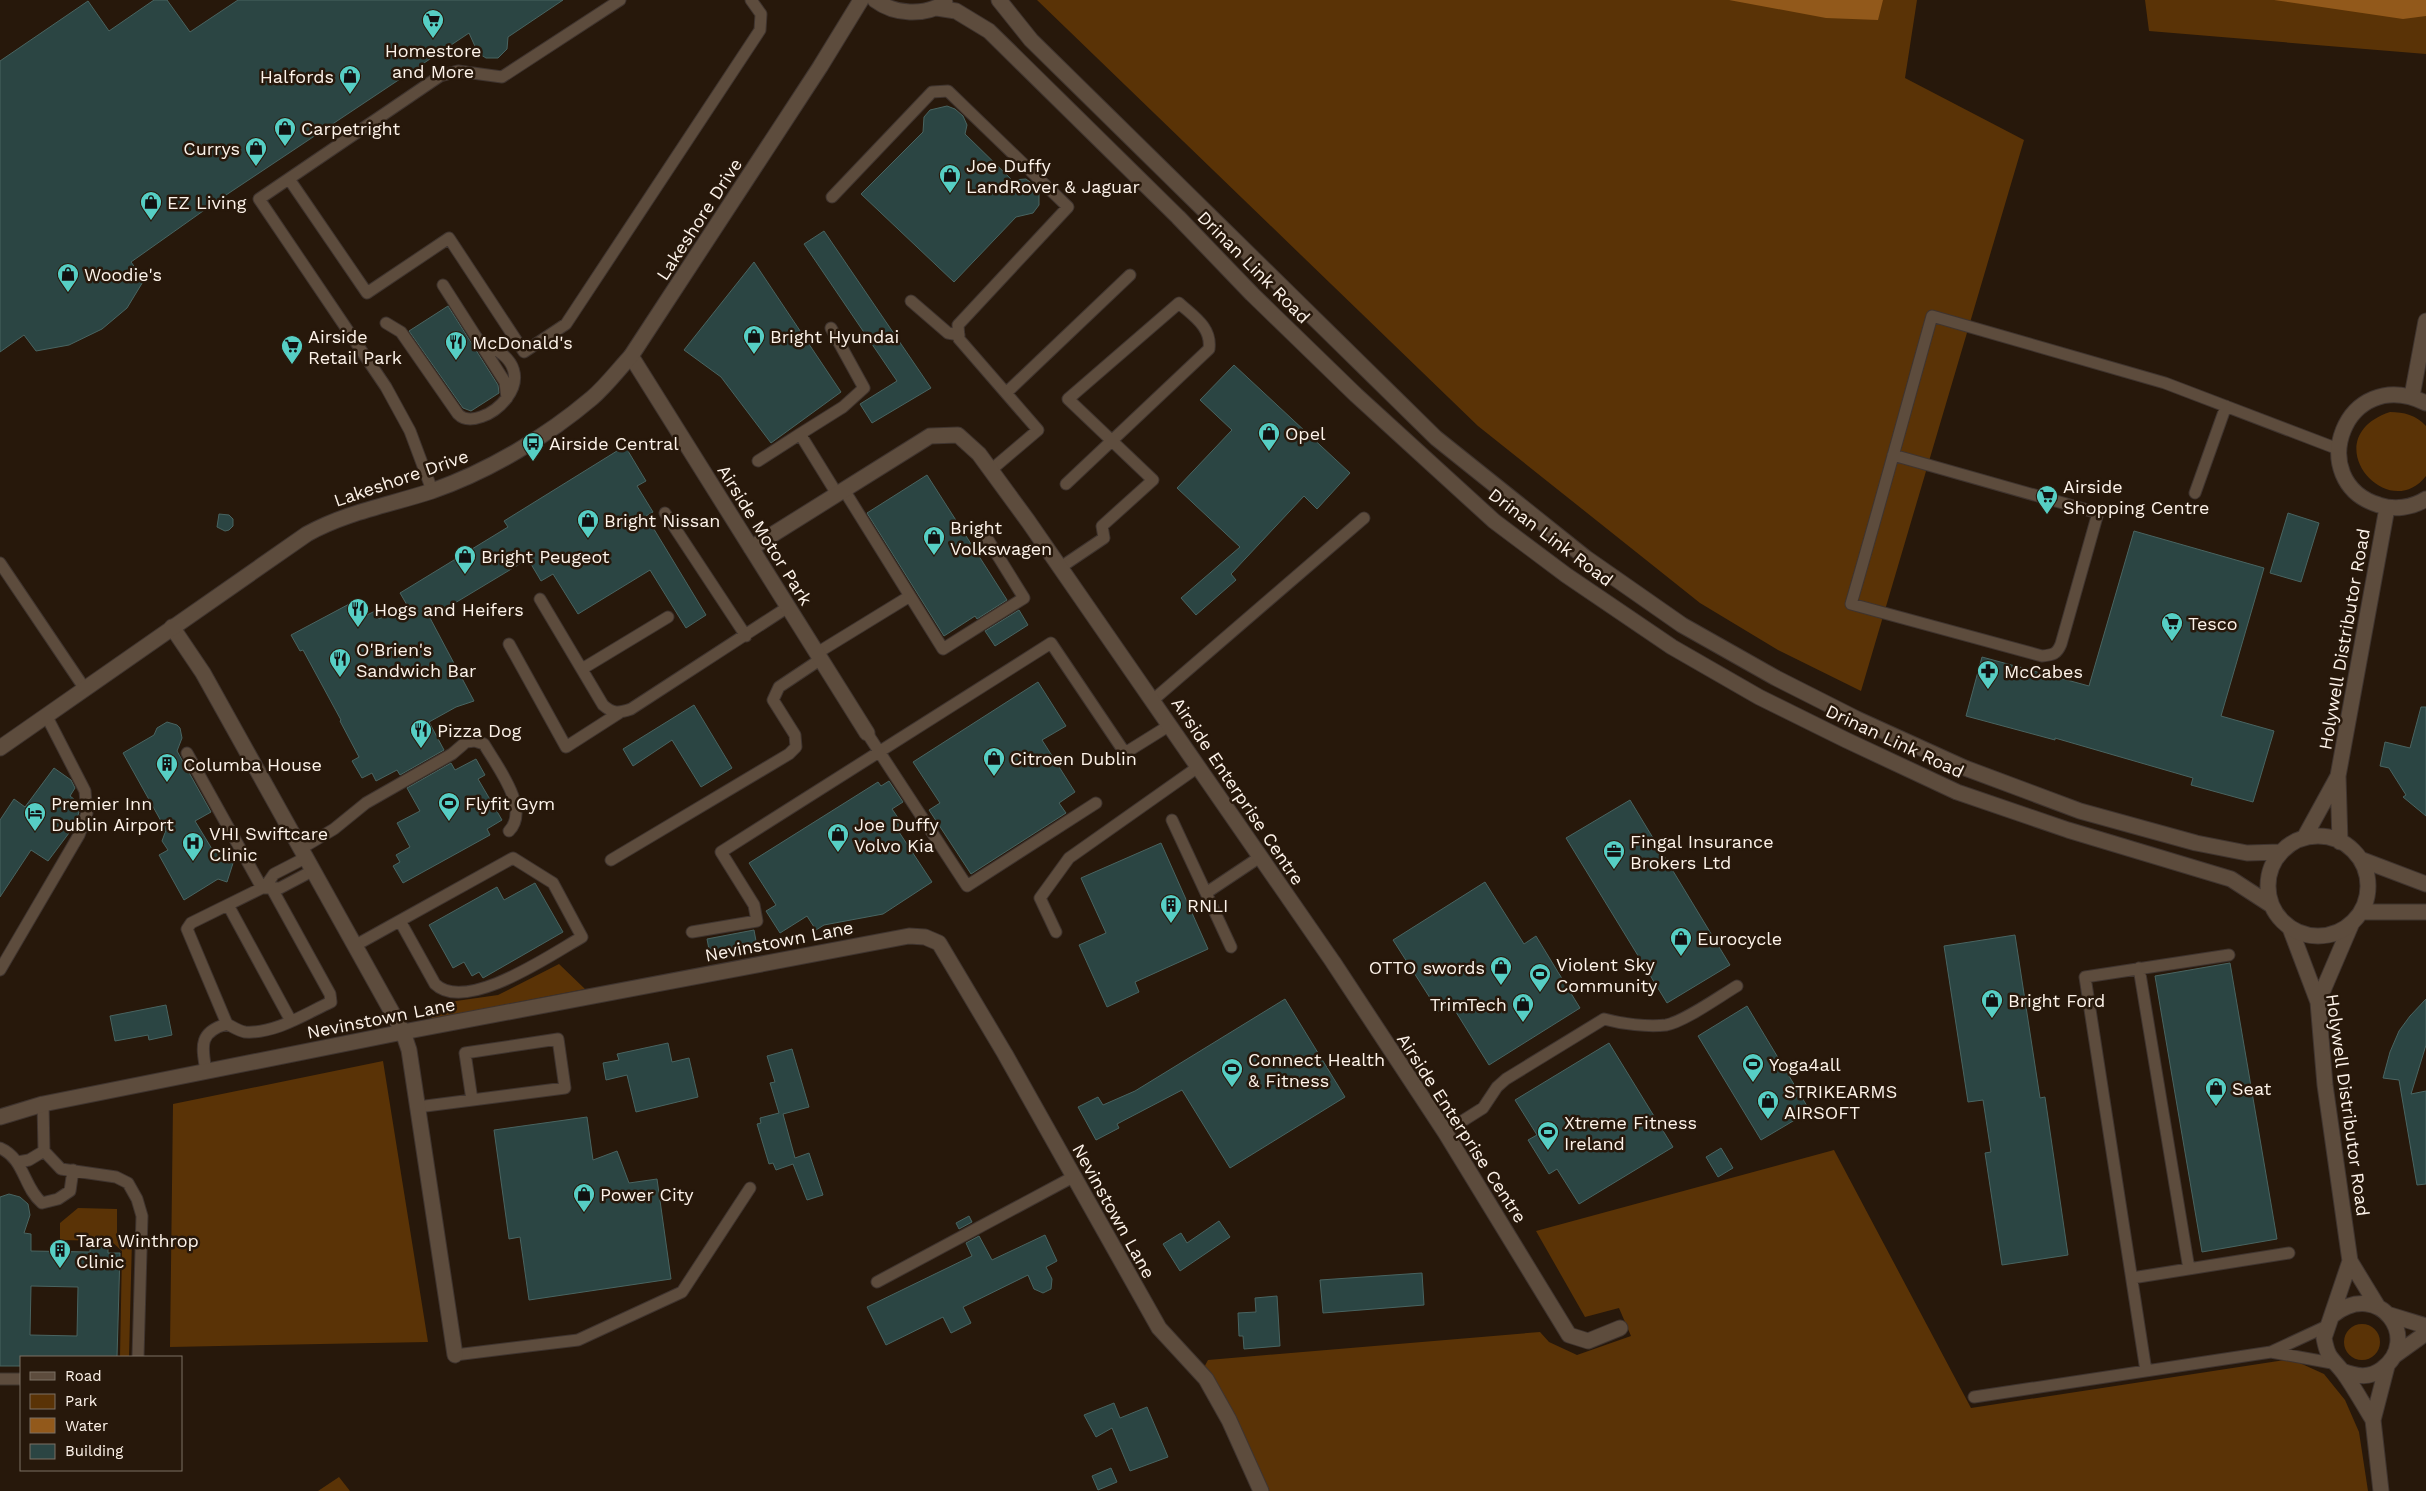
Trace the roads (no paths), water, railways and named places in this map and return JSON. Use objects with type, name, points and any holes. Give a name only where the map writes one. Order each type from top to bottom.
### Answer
[{"type":"street","name":"Lakeshore Drive","points":[[0,748],[47,717],[280,552],[326,524],[432,490],[485,468],[562,422],[594,396],[631,356],[820,67],[861,0]]},
{"type":"street","points":[[875,0],[899,11],[918,12],[944,4]]},
{"type":"street","name":"Drinan Link Road","points":[[999,0],[1031,40],[1436,438],[1586,558],[1682,625],[1776,678],[1857,719],[1965,768],[2080,811],[2196,843],[2247,853],[2281,852]]},
{"type":"street","name":"Drinan Link Road","points":[[944,4],[989,31],[1178,217],[1259,301],[1356,395],[1494,521],[1566,575],[1672,647],[1759,697],[1957,792],[2068,830],[2231,879],[2271,904]]},
{"type":"street","points":[[2426,321],[2419,400],[2393,394],[2373,398],[2357,408],[2344,424],[2338,449],[2338,461],[2344,478],[2355,492],[2370,502],[2387,508],[2404,508],[2426,499]]},
{"type":"street","name":"Airside Motor Park","points":[[631,356],[867,733]]},
{"type":"street","name":"Airside Enterprise Centre","points":[[751,548],[930,436],[958,435],[979,454],[1061,567],[1333,962],[1445,1132],[1569,1335],[1588,1341],[1620,1328]]},
{"type":"street","name":"Holywell Distributor Road","points":[[2340,842],[2338,776],[2387,508]]},
{"type":"street","points":[[172,628],[196,661],[403,1032],[409,1050],[456,1355]]},
{"type":"street","name":"Holywell Distributor Road","points":[[2304,838],[2338,776]]},
{"type":"street","points":[[2351,924],[2337,933],[2320,937],[2304,935],[2290,928],[2278,918],[2271,904],[2268,891],[2268,877],[2273,863],[2281,852],[2304,838],[2317,836],[2340,842],[2360,859],[2387,871],[2426,884]]},
{"type":"street","points":[[2318,1002],[2351,924],[2361,912],[2367,899],[2368,885],[2366,872],[2360,859]]},
{"type":"street","points":[[2361,912],[2426,912]]},
{"type":"street","name":"Holywell Distributor Road","points":[[2290,928],[2318,1002],[2325,1085],[2350,1261],[2382,1310],[2394,1323],[2398,1334],[2398,1346],[2390,1361],[2373,1420],[2381,1491]]},
{"type":"street","name":"Nevinstown Lane","points":[[0,1117],[43,1104],[403,1032],[909,936],[925,937],[939,943],[1005,1054],[1159,1328],[1206,1379],[1229,1420],[1262,1491]]},
{"type":"street","name":"Holywell Distributor Road","points":[[2350,1261],[2324,1338],[2326,1351],[2373,1420]]},
{"type":"street","points":[[2330,1320],[2343,1307],[2355,1303],[2367,1303],[2426,1326]]},
{"type":"street","points":[[2337,1367],[2354,1376],[2366,1376],[2378,1372],[2426,1333]]},
{"type":"lane","points":[[432,490],[410,431],[390,394],[259,199],[440,76],[458,71],[502,77],[620,0]]},
{"type":"lane","points":[[289,179],[367,293],[449,238],[524,352],[566,324],[760,30],[761,14],[752,0]]},
{"type":"lane","points":[[832,197],[932,92],[948,92],[1068,207],[958,325],[959,339],[1038,430],[991,470]]},
{"type":"lane","points":[[1006,393],[1130,275]]},
{"type":"lane","points":[[386,323],[401,332],[462,419],[476,419],[484,416],[506,398],[507,386],[482,343],[443,285]]},
{"type":"lane","points":[[911,302],[948,333],[959,335]]},
{"type":"lane","points":[[1061,567],[1104,538],[1102,526],[1153,480],[1112,440],[1068,399],[1179,303],[1206,328],[1210,341],[1209,349],[1112,440],[1066,484]]},
{"type":"lane","points":[[1893,455],[2098,513],[2058,651],[2052,655],[2042,656],[1851,604],[1932,316],[2165,383],[2338,449]]},
{"type":"lane","points":[[758,461],[843,407],[864,388],[832,328]]},
{"type":"lane","points":[[2195,493],[2226,406]]},
{"type":"lane","points":[[800,434],[841,492],[942,648],[1024,598],[984,535]]},
{"type":"lane","points":[[664,513],[746,636]]},
{"type":"lane","points":[[1152,700],[1364,518]]},
{"type":"lane","points":[[0,563],[85,689]]},
{"type":"lane","points":[[612,860],[789,754],[796,747],[795,735],[773,700],[778,687],[819,656],[910,596]]},
{"type":"lane","points":[[540,599],[603,705],[610,712],[631,709],[788,607]]},
{"type":"lane","points":[[582,669],[668,617]]},
{"type":"lane","points":[[692,932],[757,921],[754,905],[721,852],[1051,643],[1125,753],[1170,725]]},
{"type":"lane","points":[[509,644],[566,747],[619,712]]},
{"type":"lane","points":[[0,970],[79,835],[88,813],[85,792],[47,717]]},
{"type":"lane","points":[[867,733],[967,886],[1096,803]]},
{"type":"lane","points":[[187,753],[266,887],[330,994],[331,1002],[292,1021],[250,1032],[243,1032],[227,1024],[187,929],[191,923],[266,887],[274,874],[307,858],[334,829],[366,803],[452,754],[466,742],[475,741],[484,744],[515,800],[517,807],[516,818],[509,831]]},
{"type":"lane","points":[[1056,932],[1040,898],[1069,858],[1198,767]]},
{"type":"lane","points":[[1172,820],[1231,947]]},
{"type":"lane","points":[[1206,893],[1260,857]]},
{"type":"lane","points":[[356,945],[400,920],[513,858],[553,883],[582,937],[496,985],[468,992],[454,992],[441,990],[435,984],[400,920]]},
{"type":"lane","points":[[228,905],[292,1021]]},
{"type":"lane","points":[[2146,1371],[2085,977],[2229,955]]},
{"type":"lane","points":[[2139,968],[2189,1269]]},
{"type":"lane","points":[[1445,1132],[1483,1108],[1497,1086],[1506,1079],[1604,1019],[1616,1022],[1666,1025],[1680,1020],[1737,986]]},
{"type":"lane","points":[[206,1071],[202,1046],[204,1039],[219,1027],[227,1024]]},
{"type":"lane","points":[[418,1107],[565,1088],[558,1039],[465,1053],[472,1100]]},
{"type":"lane","points":[[43,1104],[44,1151],[61,1169],[116,1176],[128,1183],[137,1199],[142,1216],[138,1356]]},
{"type":"lane","points":[[0,1148],[18,1162],[24,1171],[32,1195],[42,1203],[58,1199],[70,1191],[73,1170]]},
{"type":"lane","points":[[18,1162],[29,1160],[44,1151]]},
{"type":"lane","points":[[877,1282],[1073,1177]]},
{"type":"lane","points":[[456,1355],[578,1340],[682,1292],[750,1188]]},
{"type":"lane","points":[[2132,1278],[2290,1254]]},
{"type":"lane","points":[[1974,1397],[2271,1352],[2330,1320]]},
{"type":"lane","points":[[2271,1352],[2337,1367]]},
{"type":"lane","points":[[0,1379],[20,1378]]},
{"type":"water","points":[[1729,0],[1883,0],[1878,20],[1826,18]]},
{"type":"water","points":[[2274,0],[2426,0],[2426,16],[2403,19]]},
{"type":"place","name":"Homestore and More","points":[[433,39]]},
{"type":"place","name":"Halfords","points":[[350,95]]},
{"type":"place","name":"Carpetright","points":[[285,147]]},
{"type":"place","name":"Currys","points":[[256,167]]},
{"type":"place","name":"Joe Duffy LandRover & Jaguar","points":[[950,194]]},
{"type":"place","name":"EZ Living","points":[[151,221]]},
{"type":"place","name":"Woodie's","points":[[68,293]]},
{"type":"place","name":"Bright Hyundai","points":[[754,355]]},
{"type":"place","name":"McDonald's","points":[[456,361]]},
{"type":"place","name":"Airside Retail Park","points":[[292,365]]},
{"type":"place","name":"Opel","points":[[1269,452]]},
{"type":"place","name":"Airside Central","points":[[533,462]]},
{"type":"place","name":"Airside Shopping Centre","points":[[2047,515]]},
{"type":"place","name":"Bright Nissan","points":[[588,539]]},
{"type":"place","name":"Bright Volkswagen","points":[[934,556]]},
{"type":"place","name":"Bright Peugeot","points":[[465,575]]},
{"type":"place","name":"Hogs and Heifers","points":[[358,628]]},
{"type":"place","name":"Tesco","points":[[2172,642]]},
{"type":"place","name":"O'Brien's Sandwich Bar","points":[[340,678]]},
{"type":"place","name":"McCabes","points":[[1988,690]]},
{"type":"place","name":"Pizza Dog","points":[[421,749]]},
{"type":"place","name":"Citroen Dublin","points":[[994,777]]},
{"type":"place","name":"Columba House","points":[[167,783]]},
{"type":"place","name":"Flyfit Gym","points":[[449,822]]},
{"type":"place","name":"Premier Inn Dublin Airport","points":[[35,832]]},
{"type":"place","name":"Joe Duffy Volvo Kia","points":[[838,853]]},
{"type":"place","name":"VHI Swiftcare Clinic","points":[[193,862]]},
{"type":"place","name":"Fingal Insurance Brokers Ltd","points":[[1614,870]]},
{"type":"place","name":"RNLI","points":[[1171,924]]},
{"type":"place","name":"Eurocycle","points":[[1681,957]]},
{"type":"place","name":"OTTO swords","points":[[1501,986]]},
{"type":"place","name":"Violent Sky Community","points":[[1540,993]]},
{"type":"place","name":"Bright Ford","points":[[1992,1019]]},
{"type":"place","name":"TrimTech","points":[[1523,1023]]},
{"type":"place","name":"Yoga4all","points":[[1753,1083]]},
{"type":"place","name":"Connect Health & Fitness","points":[[1232,1088]]},
{"type":"place","name":"Seat","points":[[2216,1107]]},
{"type":"place","name":"STRIKEARMS AIRSOFT","points":[[1768,1120]]},
{"type":"place","name":"Xtreme Fitness Ireland","points":[[1548,1151]]},
{"type":"place","name":"Power City","points":[[584,1213]]},
{"type":"place","name":"Tara Winthrop Clinic","points":[[60,1269]]}]
